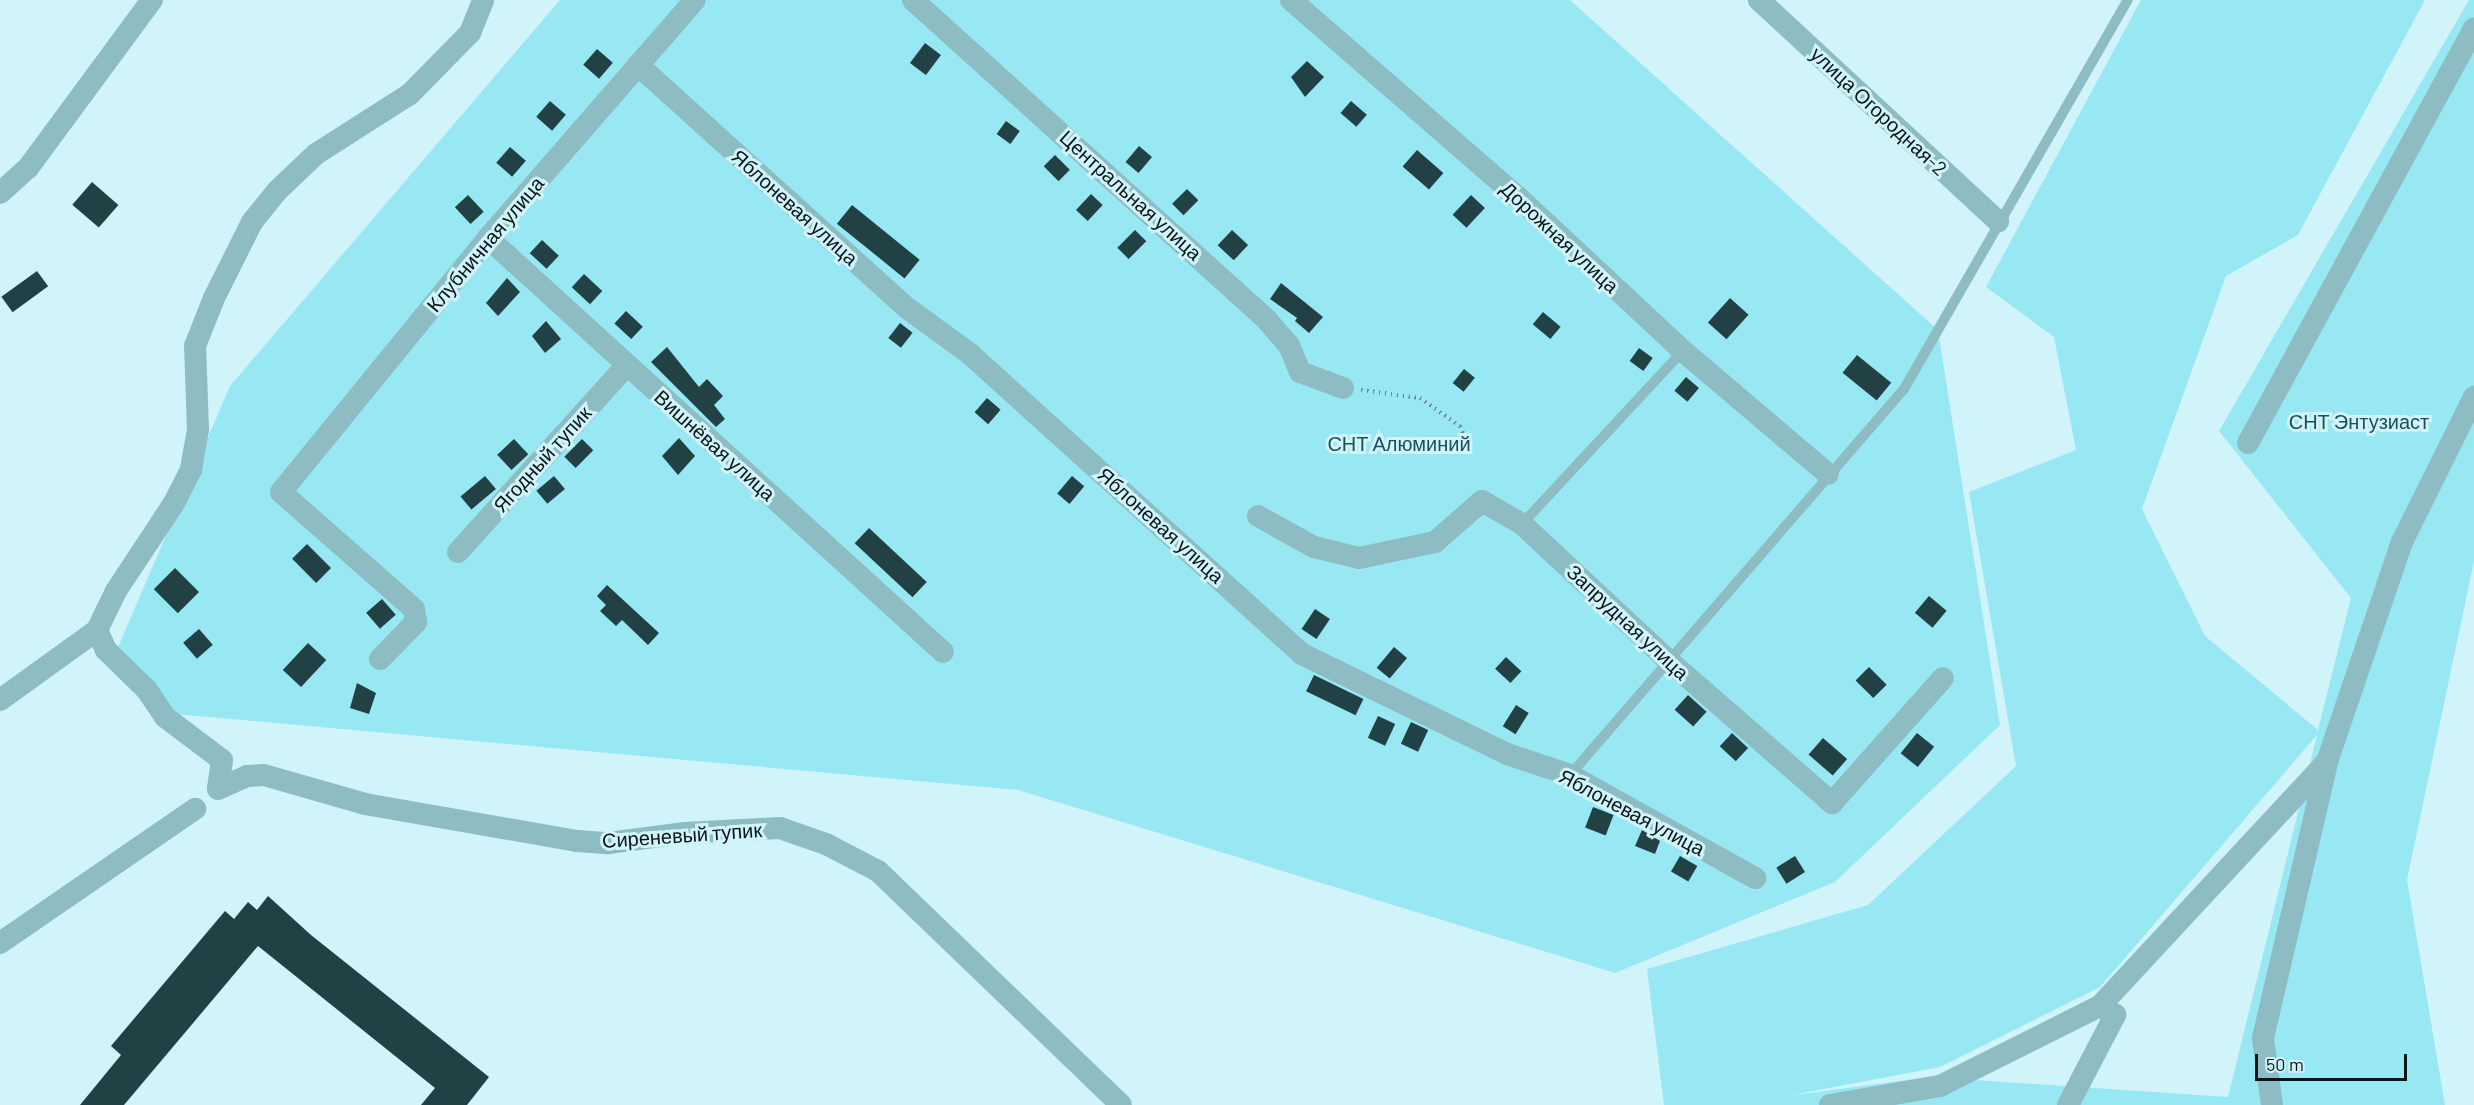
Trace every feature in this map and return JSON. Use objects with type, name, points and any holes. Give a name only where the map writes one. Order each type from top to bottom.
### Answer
[{"type":"street","points":[[0,193],[28,168],[152,0]]},
{"type":"street","points":[[0,700],[97,630],[116,591],[174,503],[190,469],[198,430],[195,346],[214,298],[252,222],[277,191],[316,154],[410,94],[470,33],[483,0]]},
{"type":"street","name":"Клубничная улица","points":[[380,659],[416,622],[414,609],[281,492],[488,238],[695,0]]},
{"type":"street","name":"Центральная улица","points":[[913,0],[1266,319],[1288,345],[1300,372],[1343,388]]},
{"type":"street","name":"Дорожная улица","points":[[1291,0],[1519,198],[1683,351],[1828,474]]},
{"type":"street","name":"улица Огородная-2","points":[[1759,0],[1998,221]]},
{"type":"street","points":[[2248,443],[2474,29]]},
{"type":"street","name":"Яблоневая улица","points":[[638,65],[907,308],[988,370],[1302,654],[1507,754],[1570,775],[1755,878]]},
{"type":"street","name":"Вишнёвая улица","points":[[488,238],[943,652]]},
{"type":"street","name":"Ягодный тупик","points":[[458,552],[627,365]]},
{"type":"street","points":[[2272,1105],[2263,1038],[2327,762],[2402,542],[2474,397]]},
{"type":"street","name":"Запрудная улица","points":[[1258,516],[1314,547],[1359,558],[1435,542],[1482,501],[1522,524],[1668,660],[1832,803],[1943,678]]},
{"type":"street","name":"Сиреневый тупик","points":[[97,630],[106,650],[147,690],[165,717],[222,760],[218,789],[247,776],[264,775],[365,804],[577,841],[608,843],[685,833],[780,828],[826,844],[878,872],[1121,1105]]},
{"type":"street","points":[[1830,1105],[1940,1086],[2100,1006],[2327,762]]},
{"type":"street","points":[[0,942],[195,809]]},
{"type":"street","points":[[2068,1105],[2115,1015],[2100,1006]]},
{"type":"lane","points":[[1570,775],[1828,474],[1904,389],[1998,221],[2128,0]]},
{"type":"lane","points":[[1522,524],[1683,351]]},
{"type":"path","points":[[1343,388],[1420,398],[1460,426],[1470,449]]},
{"type":"green space","name":"СНТ Алюминий","points":[[560,0],[1570,0],[1938,330],[2000,725],[1835,882],[1615,973],[1018,790],[176,714],[116,652],[230,386]]},
{"type":"green space","name":"СНТ Энтузиаст","points":[[2141,0],[2425,0],[2298,235],[2226,276],[2142,509],[2205,636],[2318,730],[2351,598],[2219,431],[2469,0],[2474,0],[2474,561],[2407,880],[2445,1105],[1664,1105],[1647,969],[1868,905],[2016,766],[1969,492],[2076,450],[2054,337],[1986,287]],"holes":[[[2317,735],[2228,1097],[1930,1077],[1787,1096],[1940,1067],[2100,987]]]},
{"type":"building","points":[[925,43],[941,55],[926,75],[910,63]]},
{"type":"building","points":[[597,49],[613,63],[599,79],[583,65]]},
{"type":"building","points":[[1307,61],[1324,77],[1305,97],[1291,77]]},
{"type":"building","points":[[550,101],[566,115],[552,131],[536,117]]},
{"type":"building","points":[[1351,101],[1367,115],[1356,127],[1341,113]]},
{"type":"building","points":[[1006,121],[1020,131],[1010,144],[997,134]]},
{"type":"building","points":[[1139,146],[1152,157],[1139,173],[1126,162]]},
{"type":"building","points":[[510,147],[526,161],[512,177],[496,163]]},
{"type":"building","points":[[1417,150],[1443,173],[1429,190],[1403,167]]},
{"type":"building","points":[[1055,155],[1070,170],[1059,181],[1044,166]]},
{"type":"building","points":[[92,182],[118,205],[99,228],[72,205]]},
{"type":"building","points":[[1187,189],[1198,200],[1183,215],[1172,204]]},
{"type":"building","points":[[1091,194],[1103,205],[1088,221],[1076,210]]},
{"type":"building","points":[[468,195],[484,212],[471,224],[455,207]]},
{"type":"building","points":[[1471,195],[1485,208],[1466,228],[1453,215]]},
{"type":"building","points":[[852,205],[920,260],[905,278],[837,224]]},
{"type":"building","points":[[1135,230],[1146,241],[1129,259],[1117,248]]},
{"type":"building","points":[[1232,230],[1248,245],[1234,260],[1218,245]]},
{"type":"building","points":[[542,240],[559,256],[547,269],[530,253]]},
{"type":"building","points":[[37,271],[48,286],[13,312],[1,297]]},
{"type":"building","points":[[584,274],[602,291],[590,304],[572,287]]},
{"type":"building","points":[[507,278],[520,292],[498,316],[486,303]]},
{"type":"building","points":[[1281,283],[1323,317],[1309,333],[1295,321],[1297,318],[1270,299]]},
{"type":"building","points":[[1730,298],[1749,315],[1726,339],[1708,323]]},
{"type":"building","points":[[626,311],[643,327],[631,339],[614,323]]},
{"type":"building","points":[[1543,312],[1561,327],[1550,339],[1533,324]]},
{"type":"building","points":[[546,321],[561,339],[545,353],[532,336]]},
{"type":"building","points":[[900,323],[913,333],[901,348],[888,338]]},
{"type":"building","points":[[667,347],[699,387],[707,379],[723,396],[714,405],[725,419],[716,427],[651,362]]},
{"type":"building","points":[[1639,348],[1653,358],[1643,371],[1630,361]]},
{"type":"building","points":[[1857,355],[1891,383],[1877,401],[1843,373]]},
{"type":"building","points":[[1464,369],[1475,378],[1464,392],[1453,383]]},
{"type":"building","points":[[1686,377],[1699,388],[1687,402],[1674,391]]},
{"type":"building","points":[[987,398],[1001,410],[988,424],[975,412]]},
{"type":"building","points":[[679,438],[695,456],[678,475],[662,456]]},
{"type":"building","points":[[514,439],[528,454],[512,470],[497,455]]},
{"type":"building","points":[[582,439],[593,450],[576,468],[564,457]]},
{"type":"building","points":[[485,476],[496,489],[471,510],[460,497]]},
{"type":"building","points":[[554,476],[565,489],[547,504],[536,491]]},
{"type":"building","points":[[1072,476],[1084,486],[1069,504],[1057,494]]},
{"type":"building","points":[[869,528],[927,582],[912,597],[855,543]]},
{"type":"building","points":[[307,544],[331,568],[316,583],[292,559]]},
{"type":"building","points":[[175,568],[199,592],[178,613],[154,589]]},
{"type":"building","points":[[607,585],[659,633],[648,645],[622,620],[616,626],[600,611],[606,605],[597,596]]},
{"type":"building","points":[[1929,596],[1947,611],[1932,628],[1915,613]]},
{"type":"building","points":[[382,599],[396,615],[380,629],[366,613]]},
{"type":"building","points":[[1315,609],[1330,619],[1317,639],[1302,629]]},
{"type":"building","points":[[199,629],[213,645],[197,659],[183,643]]},
{"type":"building","points":[[308,643],[326,660],[301,687],[283,670]]},
{"type":"building","points":[[1394,647],[1407,658],[1390,679],[1377,668]]},
{"type":"building","points":[[1506,657],[1521,671],[1510,683],[1495,669]]},
{"type":"building","points":[[1869,667],[1887,685],[1873,698],[1856,680]]},
{"type":"building","points":[[1314,675],[1363,699],[1356,715],[1306,691]]},
{"type":"building","points":[[357,683],[376,693],[369,714],[350,708]]},
{"type":"building","points":[[1688,695],[1707,712],[1693,727],[1675,710]]},
{"type":"building","points":[[1516,705],[1529,713],[1515,734],[1503,726]]},
{"type":"building","points":[[1378,716],[1395,724],[1385,746],[1368,738]]},
{"type":"building","points":[[1411,722],[1428,730],[1418,752],[1401,744]]},
{"type":"building","points":[[1732,733],[1748,748],[1736,761],[1720,746]]},
{"type":"building","points":[[1917,733],[1934,747],[1918,767],[1901,753]]},
{"type":"building","points":[[1823,738],[1847,759],[1833,776],[1809,755]]},
{"type":"building","points":[[1593,807],[1614,815],[1606,835],[1585,828]]},
{"type":"building","points":[[1642,830],[1660,841],[1655,854],[1635,846]]},
{"type":"building","points":[[1680,856],[1697,866],[1688,882],[1671,872]]},
{"type":"building","points":[[1795,856],[1805,872],[1786,884],[1776,868]]},
{"type":"building","points":[[268,896],[311,935],[489,1077],[467,1105],[421,1105],[435,1088],[258,946],[124,1105],[80,1105],[121,1055],[111,1046],[225,911],[234,919],[248,902],[257,910]]}]
